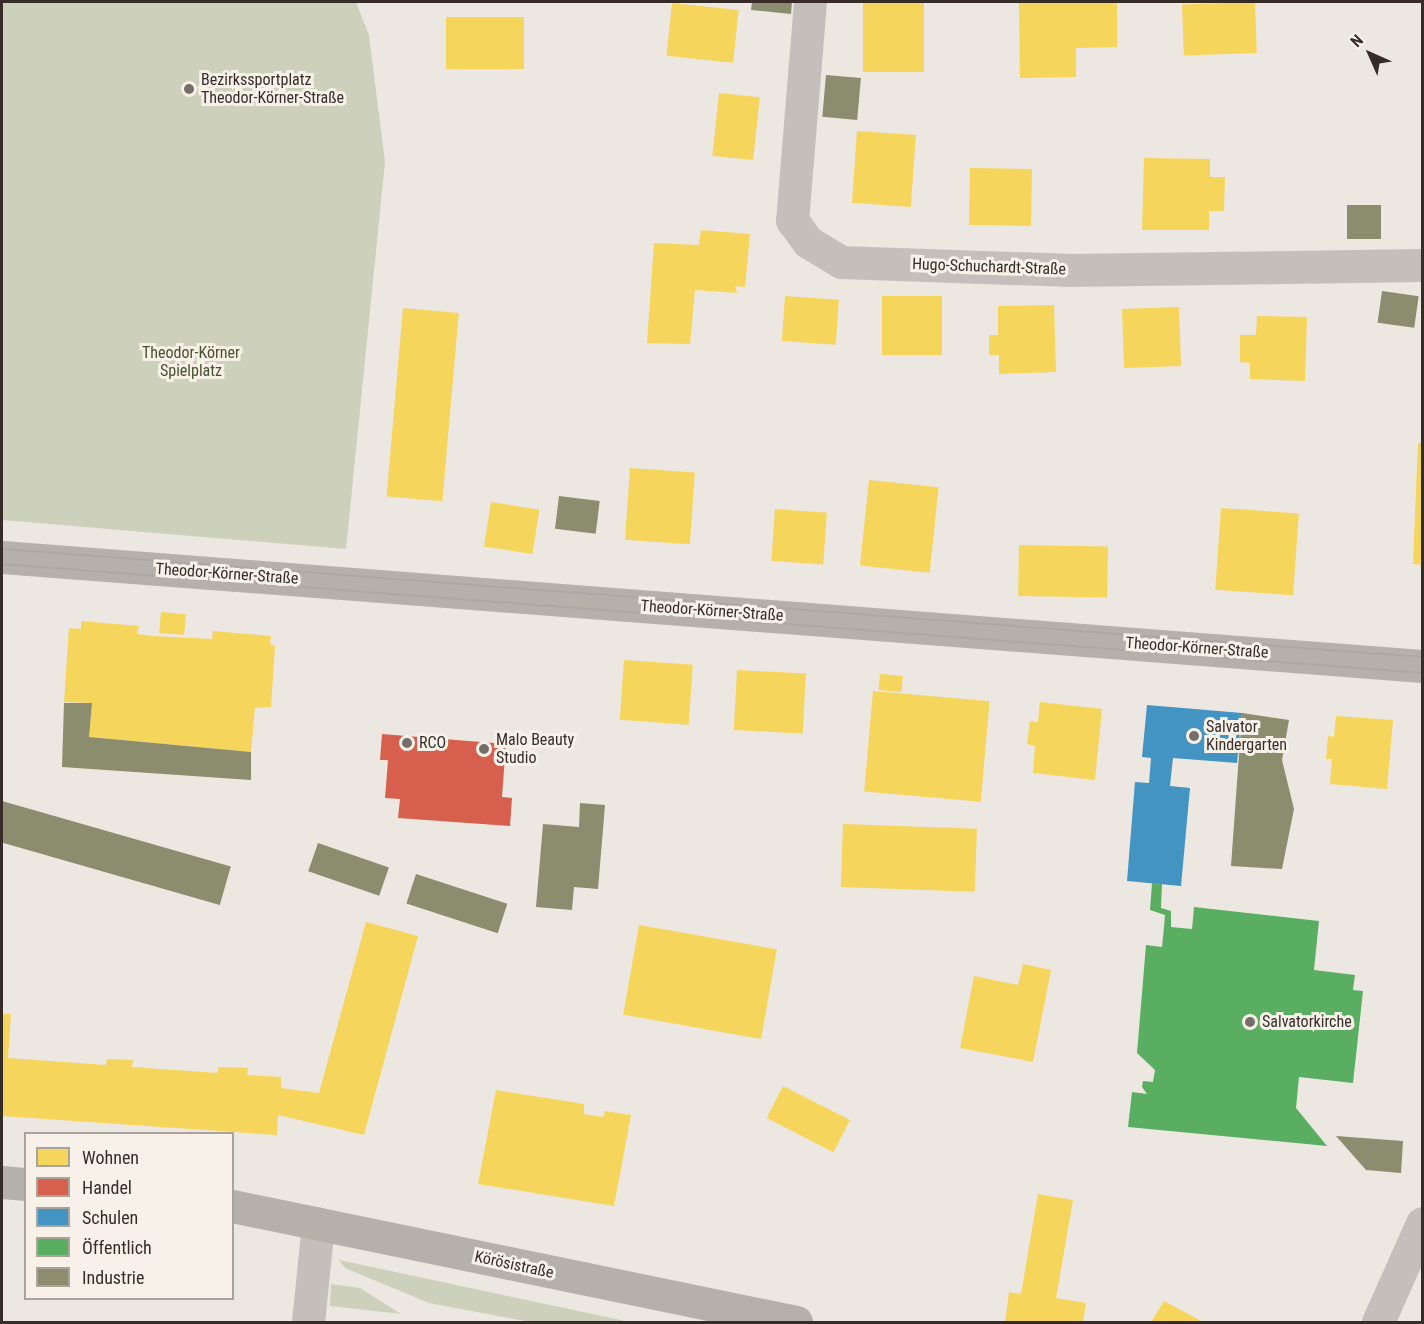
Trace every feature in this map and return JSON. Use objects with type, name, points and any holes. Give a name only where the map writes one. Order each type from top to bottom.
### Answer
[{"type":"main road","name":"Theodor-Körner-Straße","points":[[2,557],[1422,666]]},
{"type":"main road","points":[[2,1182],[24,1184]]},
{"type":"main road","name":"Körösistraße","points":[[234,1206],[796,1323]]},
{"type":"street","name":"Hugo-Schuchardt-Straße","points":[[810,2],[792,220],[808,242],[841,262],[1066,270],[1422,266]]},
{"type":"street","points":[[1378,1323],[1422,1223]]},
{"type":"street","points":[[308,1323],[318,1224]]},
{"type":"green space","name":"Theodor-Körner Spielplatz","points":[[2,2],[356,2],[369,35],[385,162],[346,549],[2,520]]},
{"type":"green space","points":[[339,1260],[630,1322],[530,1322],[429,1303],[345,1268]]},
{"type":"green space","points":[[331,1284],[360,1288],[401,1314],[330,1306]]},
{"type":"building: Wohnen","points":[[863,2],[924,2],[924,72],[863,72]]},
{"type":"building: Wohnen","points":[[1019,2],[1117,2],[1117,47],[1076,48],[1076,77],[1020,78]]},
{"type":"building: Wohnen","points":[[1255,2],[1257,53],[1184,56],[1182,5]]},
{"type":"building: Wohnen","points":[[672,3],[739,10],[733,63],[666,56]]},
{"type":"building: Wohnen","points":[[446,17],[524,17],[524,69],[446,69]]},
{"type":"building: Wohnen","points":[[719,93],[760,97],[753,160],[712,156]]},
{"type":"building: Wohnen","points":[[857,131],[916,135],[911,207],[852,203]]},
{"type":"building: Wohnen","points":[[1144,158],[1210,159],[1210,177],[1225,177],[1224,211],[1209,211],[1209,230],[1142,230]]},
{"type":"building: Wohnen","points":[[970,168],[1032,169],[1031,226],[969,225]]},
{"type":"building: Wohnen","points":[[701,230],[750,234],[745,287],[735,286],[737,293],[695,290],[690,344],[647,343],[654,243],[699,245]]},
{"type":"building: Wohnen","points":[[785,296],[839,300],[836,345],[782,341]]},
{"type":"building: Wohnen","points":[[882,296],[942,296],[942,355],[882,355]]},
{"type":"building: Wohnen","points":[[1054,305],[1056,372],[999,374],[999,355],[989,355],[989,335],[998,335],[998,306]]},
{"type":"building: Wohnen","points":[[1179,307],[1181,366],[1124,368],[1122,309]]},
{"type":"building: Wohnen","points":[[403,308],[459,313],[442,501],[387,496]]},
{"type":"building: Wohnen","points":[[1257,316],[1307,317],[1305,381],[1250,379],[1250,363],[1240,362],[1240,335],[1256,335]]},
{"type":"building: Wohnen","points":[[1418,443],[1422,443],[1422,565],[1413,564]]},
{"type":"building: Wohnen","points":[[630,468],[695,473],[690,544],[625,540]]},
{"type":"building: Wohnen","points":[[869,480],[939,487],[930,573],[860,566]]},
{"type":"building: Wohnen","points":[[491,502],[539,510],[532,554],[484,546]]},
{"type":"building: Wohnen","points":[[1221,508],[1299,513],[1293,595],[1215,590]]},
{"type":"building: Wohnen","points":[[775,509],[827,513],[823,565],[771,561]]},
{"type":"building: Wohnen","points":[[1019,545],[1108,547],[1107,598],[1018,596]]},
{"type":"building: Wohnen","points":[[161,612],[186,614],[184,635],[159,633]]},
{"type":"building: Wohnen","points":[[81,621],[139,626],[137,634],[152,636],[212,639],[213,631],[271,636],[270,644],[275,646],[271,707],[255,708],[251,752],[89,737],[92,703],[64,702],[69,628],[81,629]]},
{"type":"building: Wohnen","points":[[624,660],[693,665],[689,725],[620,720]]},
{"type":"building: Wohnen","points":[[737,670],[806,674],[803,734],[734,730]]},
{"type":"building: Wohnen","points":[[880,674],[903,676],[902,692],[879,690]]},
{"type":"building: Wohnen","points":[[873,691],[990,701],[981,802],[864,792]]},
{"type":"building: Wohnen","points":[[1040,702],[1102,709],[1095,780],[1033,773],[1035,746],[1027,744],[1030,721],[1038,722]]},
{"type":"building: Wohnen","points":[[1336,716],[1393,720],[1387,789],[1330,784],[1332,759],[1326,759],[1328,736],[1334,737]]},
{"type":"building: Wohnen","points":[[843,824],[977,829],[975,892],[841,887]]},
{"type":"building: Wohnen","points":[[366,922],[418,936],[364,1135],[278,1115],[277,1135],[2,1116],[2,1014],[11,1014],[8,1058],[106,1065],[107,1059],[133,1060],[132,1067],[218,1073],[218,1067],[248,1068],[247,1075],[281,1077],[281,1088],[319,1093]]},
{"type":"building: Wohnen","points":[[639,925],[777,949],[761,1039],[623,1015]]},
{"type":"building: Wohnen","points":[[1023,964],[1051,970],[1033,1062],[960,1048],[974,976],[1018,985]]},
{"type":"building: Wohnen","points":[[783,1086],[850,1120],[833,1152],[767,1118]]},
{"type":"building: Wohnen","points":[[496,1090],[584,1104],[584,1114],[603,1117],[605,1111],[631,1115],[614,1206],[478,1184]]},
{"type":"building: Wohnen","points":[[1038,1194],[1073,1200],[1056,1298],[1086,1303],[1083,1322],[1005,1322],[1009,1292],[1021,1294]]},
{"type":"building: Wohnen","points":[[1164,1301],[1203,1322],[1151,1322]]},
{"type":"building: Handel","points":[[382,734],[506,744],[502,797],[512,798],[510,826],[398,818],[400,799],[385,798],[388,760],[380,760]]},
{"type":"building: Schulen","points":[[1147,705],[1242,713],[1237,763],[1173,758],[1170,786],[1190,788],[1181,886],[1127,881],[1135,782],[1149,783],[1151,758],[1142,757]]},
{"type":"building: Öffentlich","name":"Salvatorkirche","points":[[1152,883],[1162,884],[1161,908],[1171,911],[1171,927],[1192,929],[1194,907],[1319,921],[1314,970],[1355,975],[1353,990],[1363,991],[1353,1083],[1299,1077],[1296,1108],[1327,1146],[1128,1127],[1132,1092],[1147,1094],[1142,1087],[1143,1081],[1153,1082],[1155,1070],[1137,1053],[1146,945],[1162,947],[1164,927],[1165,915],[1150,910]]},
{"type":"building: Industrie","points":[[752,2],[792,2],[791,14],[751,10]]},
{"type":"building: Industrie","points":[[826,75],[861,78],[857,120],[822,117]]},
{"type":"building: Industrie","points":[[1347,205],[1381,205],[1381,239],[1347,239]]},
{"type":"building: Industrie","points":[[1382,291],[1419,296],[1414,328],[1378,323]]},
{"type":"building: Industrie","points":[[559,496],[600,501],[596,534],[555,529]]},
{"type":"building: Industrie","points":[[64,703],[92,703],[89,737],[251,752],[251,780],[62,767]]},
{"type":"building: Industrie","points":[[1242,713],[1289,720],[1282,760],[1294,809],[1282,869],[1231,866]]},
{"type":"building: Industrie","points":[[2,801],[231,867],[220,905],[2,843]]},
{"type":"building: Industrie","points":[[580,803],[605,805],[598,889],[574,887],[572,910],[536,907],[543,824],[579,827]]},
{"type":"building: Industrie","points":[[318,843],[389,867],[379,896],[308,871]]},
{"type":"building: Industrie","points":[[416,874],[507,904],[498,933],[406,903]]},
{"type":"building: Industrie","points":[[1336,1136],[1403,1141],[1401,1173],[1366,1170]]},
{"type":"tram line","points":[[2,549],[1422,657]]},
{"type":"tram line","points":[[2,564],[1422,673]]},
{"type":"place","name":"Bezirkssportplatz Theodor-Körner-Straße","points":[[189,89]]},
{"type":"place","name":"Salvator Kindergarten","points":[[1194,736]]},
{"type":"place","name":"RCO","points":[[407,743]]},
{"type":"place","name":"Malo Beauty Studio","points":[[484,749]]},
{"type":"place","name":"Salvatorkirche","points":[[1250,1022]]}]
